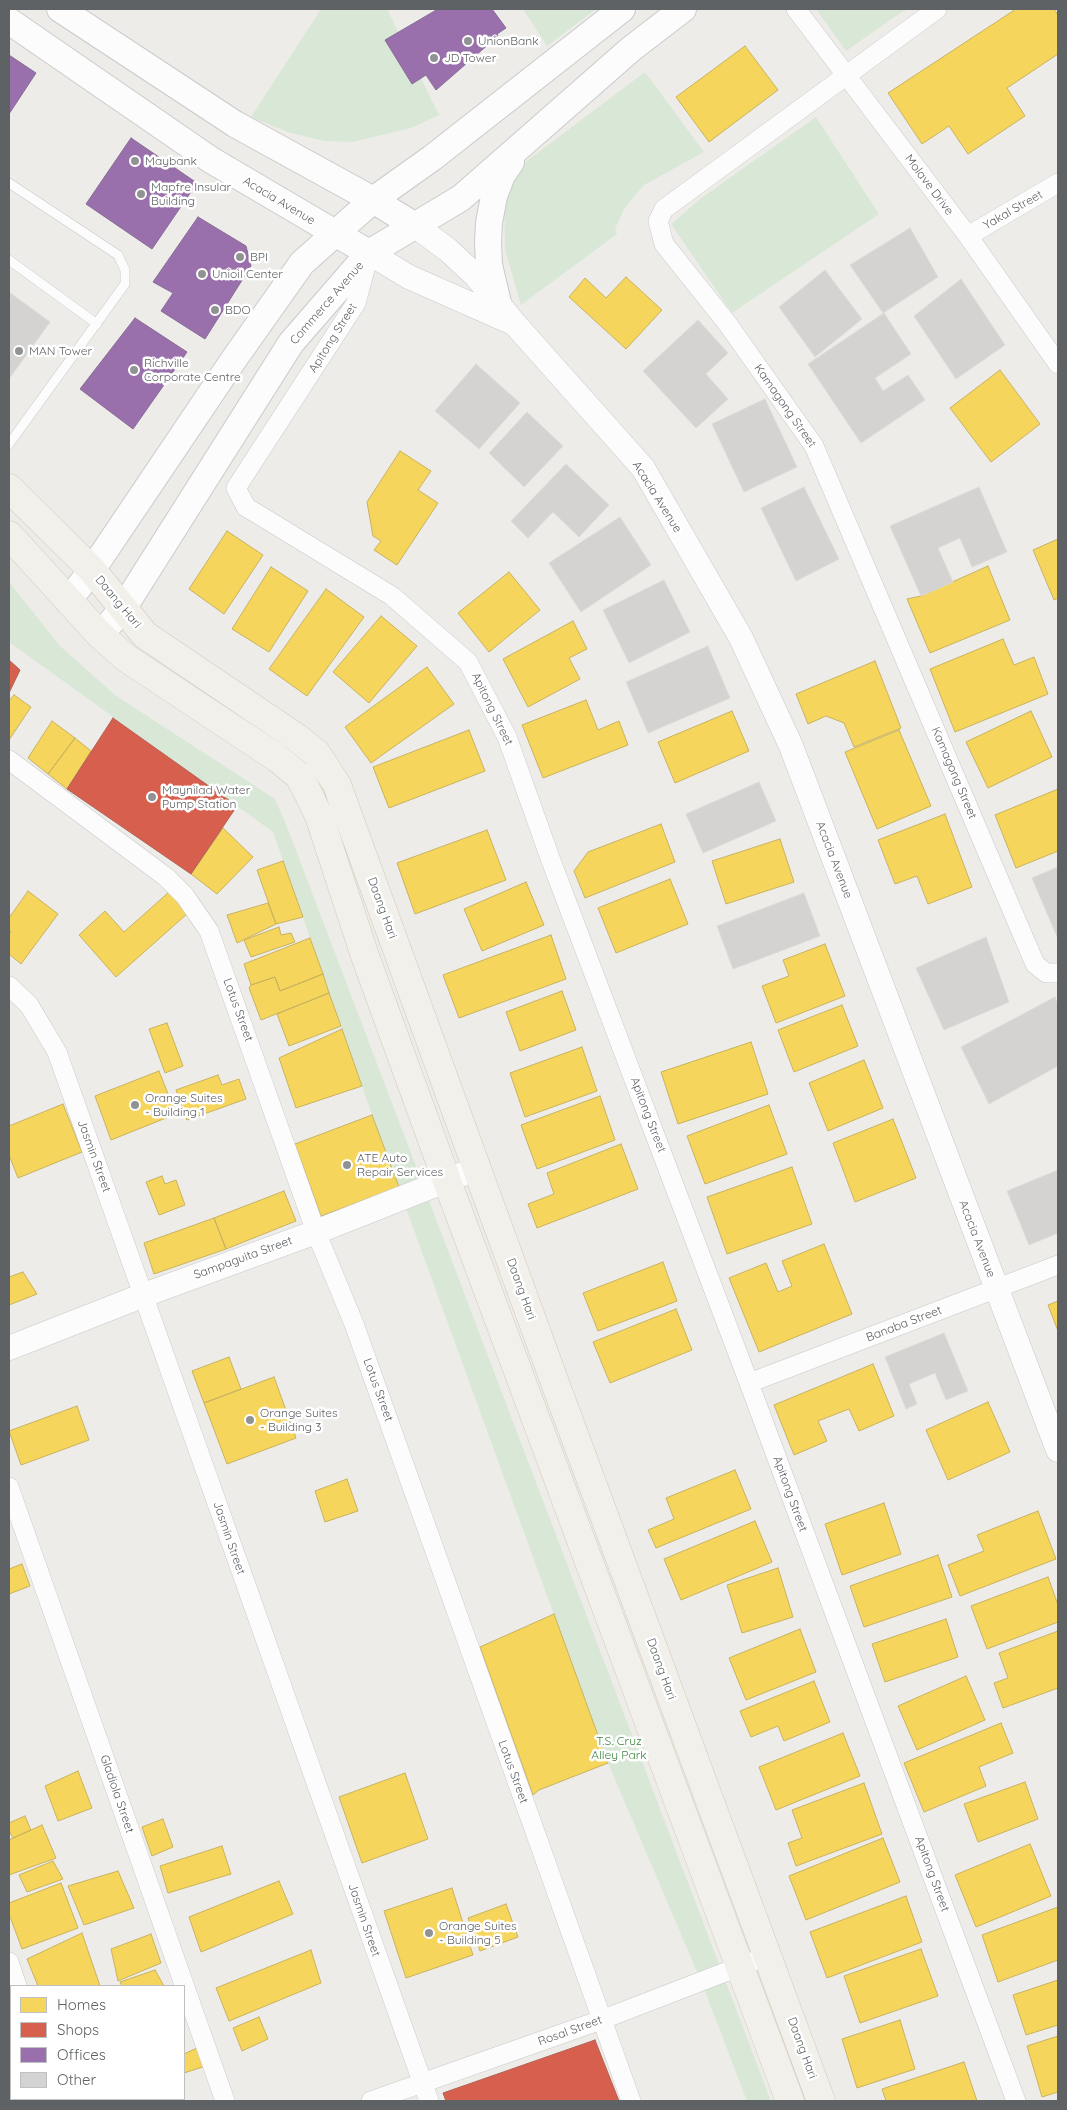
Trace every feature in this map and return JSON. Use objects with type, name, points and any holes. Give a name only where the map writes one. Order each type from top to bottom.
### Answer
[{"type":"main road","name":"Acacia Avenue","points":[[60,9],[235,124],[373,200],[417,227]]},
{"type":"main road","points":[[68,601],[92,570],[232,362],[302,263],[333,233],[373,200],[432,158],[622,9]]},
{"type":"main road","name":"Commerce Avenue","points":[[100,635],[124,607],[291,343],[369,253],[417,227],[461,198],[632,49],[683,9]]},
{"type":"main road","name":"Acacia Avenue","points":[[9,21],[211,160],[369,253]]},
{"type":"main road","points":[[498,303],[489,265],[489,223],[494,196],[502,175],[520,148]]},
{"type":"main road","name":"Daang Hari","points":[[9,488],[92,570],[145,635],[296,737],[317,754],[337,785],[558,1391],[821,2101]]},
{"type":"main road","points":[[9,535],[100,635],[126,658],[277,758],[299,776],[320,816],[365,956],[446,1181],[790,2101]]},
{"type":"street","name":"Molave Drive","points":[[796,9],[968,236],[1058,364]]},
{"type":"street","name":"Kamagong Street","points":[[938,9],[664,209],[658,222],[664,244],[727,323],[814,446],[1035,964],[1046,973],[1058,973]]},
{"type":"street","name":"Yakal Street","points":[[968,236],[1058,184]]},
{"type":"street","name":"Acacia Avenue","points":[[417,227],[448,250],[476,276],[514,323],[643,468],[741,638],[791,746],[1058,1450]]},
{"type":"street","name":"Acacia Avenue","points":[[369,253],[409,277],[514,323]]},
{"type":"street","name":"Apitong Street","points":[[369,253],[356,303],[236,488],[246,507],[392,596],[468,662],[507,737],[550,858],[749,1383],[1016,2101]]},
{"type":"street","name":"Lotus Street","points":[[9,760],[166,877],[200,914],[209,931],[316,1232],[354,1324],[630,2101]]},
{"type":"street","name":"Jasmin Street","points":[[9,986],[29,1005],[57,1052],[429,2101]]},
{"type":"street","name":"Sampaguita Street","points":[[9,1348],[144,1295],[316,1232],[478,1168]]},
{"type":"street","name":"Banaba Street","points":[[749,1383],[1058,1265]]},
{"type":"street","name":"Gladiola Street","points":[[9,1487],[184,1985]]},
{"type":"street","name":"Rosal Street","points":[[371,2101],[601,2020],[767,1956]]},
{"type":"street","points":[[9,1962],[17,1985]]},
{"type":"street","name":"Gladiola Street","points":[[185,1987],[225,2101]]},
{"type":"lane","points":[[9,182],[118,256],[125,270],[126,284],[9,444]]},
{"type":"lane","points":[[9,260],[97,324]]},
{"type":"green space","points":[[321,9],[387,9],[439,115],[411,128],[352,142],[324,141],[288,132],[251,117]]},
{"type":"green space","points":[[523,9],[596,9],[547,46]]},
{"type":"green space","points":[[816,9],[906,9],[846,51]]},
{"type":"green space","points":[[645,72],[704,152],[644,185],[624,209],[615,229],[617,234],[521,305],[505,250],[504,197],[524,163]]},
{"type":"green space","points":[[816,117],[879,214],[732,313],[671,224],[700,199]]},
{"type":"green space","name":"T.S. Cruz Alley Park","points":[[10,583],[60,646],[115,695],[275,799],[771,2101],[747,2101],[703,1986],[608,1763],[372,1115],[273,832],[9,642]]},
{"type":"building: Homes","points":[[1016,9],[1054,9],[1058,15],[1058,54],[1007,88],[1025,116],[968,154],[949,126],[922,144],[888,93]]},
{"type":"building: Homes","points":[[745,46],[778,90],[709,142],[676,97]]},
{"type":"building: Homes","points":[[626,277],[662,310],[626,349],[569,297],[585,278],[606,298]]},
{"type":"building: Homes","points":[[1000,370],[1040,424],[991,462],[950,408]]},
{"type":"building: Homes","points":[[400,451],[431,471],[418,490],[438,503],[397,565],[374,550],[381,541],[373,536],[367,502]]},
{"type":"building: Homes","points":[[227,531],[263,555],[224,614],[189,589]]},
{"type":"building: Homes","points":[[1058,539],[1058,598],[1054,600],[1033,550]]},
{"type":"building: Homes","points":[[988,566],[1010,620],[930,653],[907,599],[921,596]]},
{"type":"building: Homes","points":[[271,567],[308,591],[269,652],[232,629]]},
{"type":"building: Homes","points":[[509,572],[540,610],[489,652],[458,613]]},
{"type":"building: Homes","points":[[326,589],[364,617],[307,696],[269,669]]},
{"type":"building: Homes","points":[[381,616],[417,646],[369,703],[333,672]]},
{"type":"building: Homes","points":[[573,621],[587,649],[569,658],[580,679],[528,707],[503,659]]},
{"type":"building: Homes","points":[[1003,639],[1014,665],[1034,657],[1048,694],[955,732],[930,669]]},
{"type":"building: Homes","points":[[875,661],[901,728],[854,747],[844,723],[826,716],[808,724],[796,694]]},
{"type":"building: Homes","points":[[427,667],[454,704],[371,763],[345,727]]},
{"type":"building: Homes","points":[[14,695],[31,707],[9,740],[9,701]]},
{"type":"building: Homes","points":[[586,700],[598,730],[619,721],[628,745],[543,778],[522,725]]},
{"type":"building: Homes","points":[[732,711],[749,751],[675,783],[658,742]]},
{"type":"building: Homes","points":[[1031,711],[1052,757],[988,788],[966,742]]},
{"type":"building: Homes","points":[[52,721],[75,738],[48,774],[28,758]]},
{"type":"building: Homes","points":[[469,730],[485,771],[389,808],[373,767]]},
{"type":"building: Homes","points":[[899,730],[931,806],[877,829],[845,752]]},
{"type":"building: Homes","points":[[75,738],[91,751],[67,789],[48,774]]},
{"type":"building: Homes","points":[[1058,789],[1058,851],[1016,868],[995,815]]},
{"type":"building: Homes","points":[[945,814],[972,887],[928,904],[917,876],[895,884],[878,840]]},
{"type":"building: Homes","points":[[661,824],[675,862],[585,898],[574,871],[588,852]]},
{"type":"building: Homes","points":[[223,828],[253,857],[217,894],[191,874]]},
{"type":"building: Homes","points":[[487,830],[506,880],[415,914],[397,863]]},
{"type":"building: Homes","points":[[780,839],[794,882],[726,904],[712,861]]},
{"type":"building: Homes","points":[[283,861],[303,917],[276,924],[257,870]]},
{"type":"building: Homes","points":[[670,879],[688,924],[616,953],[598,908]]},
{"type":"building: Homes","points":[[526,882],[544,925],[482,951],[464,909]]},
{"type":"building: Homes","points":[[28,891],[58,914],[21,964],[9,954],[9,935],[11,932],[9,930],[9,918]]},
{"type":"building: Homes","points":[[169,892],[188,913],[116,977],[79,935],[105,911],[124,932]]},
{"type":"building: Homes","points":[[268,903],[276,924],[237,943],[227,915]]},
{"type":"building: Homes","points":[[279,927],[281,935],[291,933],[295,942],[251,957],[244,940]]},
{"type":"building: Homes","points":[[551,935],[566,979],[459,1018],[443,975]]},
{"type":"building: Homes","points":[[310,938],[323,974],[280,991],[275,977],[251,985],[244,964]]},
{"type":"building: Homes","points":[[825,944],[845,996],[776,1023],[762,986],[789,976],[783,960]]},
{"type":"building: Homes","points":[[323,974],[329,993],[261,1020],[249,988],[251,985],[275,977],[280,991]]},
{"type":"building: Homes","points":[[562,991],[576,1030],[520,1051],[506,1012]]},
{"type":"building: Homes","points":[[329,993],[341,1026],[289,1046],[277,1014]]},
{"type":"building: Homes","points":[[842,1005],[858,1046],[794,1072],[778,1030]]},
{"type":"building: Homes","points":[[167,1023],[183,1066],[165,1073],[149,1029]]},
{"type":"building: Homes","points":[[342,1029],[362,1086],[296,1108],[279,1058]]},
{"type":"building: Homes","points":[[751,1042],[768,1094],[678,1124],[661,1072]]},
{"type":"building: Homes","points":[[582,1047],[597,1091],[525,1117],[510,1073]]},
{"type":"building: Homes","points":[[864,1060],[883,1108],[828,1131],[809,1083]]},
{"type":"building: Homes","name":"Orange Suites - Building 1","points":[[159,1071],[176,1114],[111,1140],[95,1096]]},
{"type":"building: Homes","points":[[218,1075],[222,1085],[239,1079],[246,1099],[187,1120],[176,1090]]},
{"type":"building: Homes","points":[[600,1096],[615,1140],[537,1169],[521,1125]]},
{"type":"building: Homes","points":[[63,1104],[82,1152],[18,1178],[9,1155],[9,1126]]},
{"type":"building: Homes","points":[[769,1105],[787,1154],[705,1184],[687,1136]]},
{"type":"building: Homes","name":"ATE Auto Repair Services","points":[[372,1115],[399,1187],[321,1216],[295,1144]]},
{"type":"building: Homes","points":[[893,1119],[916,1178],[855,1202],[833,1143]]},
{"type":"building: Homes","points":[[621,1144],[638,1189],[537,1228],[528,1204],[554,1194],[547,1173]]},
{"type":"building: Homes","points":[[792,1167],[812,1224],[727,1254],[707,1197]]},
{"type":"building: Homes","points":[[162,1176],[165,1184],[176,1180],[185,1205],[159,1215],[146,1182]]},
{"type":"building: Homes","points":[[284,1191],[296,1221],[226,1249],[214,1218]]},
{"type":"building: Homes","points":[[214,1218],[226,1249],[154,1274],[144,1243]]},
{"type":"building: Homes","points":[[824,1244],[852,1314],[759,1352],[729,1278],[766,1263],[778,1292],[792,1286],[782,1261]]},
{"type":"building: Homes","points":[[663,1262],[677,1301],[598,1331],[583,1293]]},
{"type":"building: Homes","points":[[23,1272],[37,1294],[9,1305],[9,1277]]},
{"type":"building: Homes","points":[[1058,1301],[1058,1331],[1048,1305]]},
{"type":"building: Homes","points":[[676,1309],[692,1350],[610,1383],[593,1342]]},
{"type":"building: Homes","points":[[229,1357],[241,1389],[204,1403],[192,1371]]},
{"type":"building: Homes","points":[[873,1364],[894,1416],[859,1431],[849,1409],[818,1421],[827,1441],[794,1455],[774,1405]]},
{"type":"building: Homes","name":"Orange Suites - Building 3","points":[[274,1377],[296,1438],[227,1464],[204,1403]]},
{"type":"building: Homes","points":[[988,1402],[1010,1452],[948,1480],[926,1430]]},
{"type":"building: Homes","points":[[77,1406],[89,1440],[21,1465],[9,1431]]},
{"type":"building: Homes","points":[[735,1470],[751,1509],[656,1548],[648,1530],[674,1519],[666,1498]]},
{"type":"building: Homes","points":[[347,1479],[358,1511],[325,1522],[315,1491]]},
{"type":"building: Homes","points":[[884,1503],[901,1554],[842,1575],[825,1524]]},
{"type":"building: Homes","points":[[1038,1511],[1056,1559],[960,1596],[948,1565],[984,1551],[977,1535]]},
{"type":"building: Homes","points":[[755,1521],[772,1562],[681,1600],[664,1559]]},
{"type":"building: Homes","points":[[938,1555],[952,1597],[864,1627],[850,1586]]},
{"type":"building: Homes","points":[[22,1564],[30,1586],[9,1594],[9,1569]]},
{"type":"building: Homes","points":[[778,1568],[793,1617],[742,1633],[727,1585]]},
{"type":"building: Homes","points":[[1048,1577],[1058,1605],[1058,1622],[987,1649],[971,1606]]},
{"type":"building: Homes","points":[[554,1614],[608,1763],[539,1790],[533,1795],[480,1647]]},
{"type":"building: Homes","points":[[946,1619],[958,1657],[885,1682],[872,1644]]},
{"type":"building: Homes","points":[[800,1629],[816,1672],[746,1700],[729,1658]]},
{"type":"building: Homes","points":[[1058,1631],[1058,1688],[1003,1708],[994,1683],[1008,1678],[999,1653]]},
{"type":"building: Homes","points":[[966,1676],[985,1720],[917,1750],[898,1706]]},
{"type":"building: Homes","points":[[814,1681],[830,1722],[784,1741],[778,1726],[751,1737],[740,1711]]},
{"type":"building: Homes","points":[[1001,1723],[1013,1753],[979,1767],[986,1786],[924,1812],[904,1763]]},
{"type":"building: Homes","points":[[843,1733],[860,1776],[776,1810],[759,1767]]},
{"type":"building: Homes","points":[[78,1771],[92,1808],[58,1821],[45,1786]]},
{"type":"building: Homes","points":[[405,1773],[428,1839],[362,1863],[339,1797]]},
{"type":"building: Homes","points":[[1025,1782],[1038,1819],[978,1842],[964,1804]]},
{"type":"building: Homes","points":[[864,1783],[882,1834],[796,1866],[788,1843],[802,1838],[792,1810]]},
{"type":"building: Homes","points":[[25,1816],[31,1830],[13,1838],[9,1831],[9,1823]]},
{"type":"building: Homes","points":[[163,1819],[173,1847],[152,1856],[142,1827]]},
{"type":"building: Homes","points":[[42,1825],[56,1858],[9,1875],[9,1840]]},
{"type":"building: Homes","points":[[883,1838],[900,1882],[806,1920],[789,1876]]},
{"type":"building: Homes","points":[[1030,1844],[1051,1896],[976,1927],[955,1875]]},
{"type":"building: Homes","points":[[222,1846],[231,1874],[168,1893],[160,1866]]},
{"type":"building: Homes","points":[[53,1861],[63,1879],[27,1892],[19,1875]]},
{"type":"building: Homes","points":[[118,1871],[134,1908],[84,1925],[68,1886]]},
{"type":"building: Homes","points":[[279,1881],[293,1914],[201,1952],[189,1917]]},
{"type":"building: Homes","points":[[61,1883],[78,1928],[22,1949],[9,1914],[9,1903]]},
{"type":"building: Homes","name":"Orange Suites - Building 5","points":[[452,1888],[473,1955],[406,1978],[384,1911]]},
{"type":"building: Homes","points":[[906,1896],[922,1942],[827,1978],[810,1932]]},
{"type":"building: Homes","points":[[506,1904],[518,1937],[480,1951],[468,1918]]},
{"type":"building: Homes","points":[[1058,1907],[1058,1960],[998,1982],[982,1935]]},
{"type":"building: Homes","points":[[82,1933],[100,1985],[38,1985],[27,1959]]},
{"type":"building: Homes","points":[[151,1934],[161,1963],[118,1981],[111,1949]]},
{"type":"building: Homes","points":[[921,1949],[938,1996],[860,2023],[844,1976]]},
{"type":"building: Homes","points":[[311,1950],[321,1983],[229,2021],[216,1988]]},
{"type":"building: Homes","points":[[155,1970],[163,1985],[122,1985],[120,1982]]},
{"type":"building: Homes","points":[[1058,1980],[1058,2025],[1026,2035],[1013,1995]]},
{"type":"building: Homes","points":[[259,2017],[268,2039],[242,2051],[233,2028]]},
{"type":"building: Homes","points":[[900,2020],[915,2069],[857,2088],[842,2039]]},
{"type":"building: Homes","points":[[1058,2036],[1058,2092],[1042,2097],[1027,2046]]},
{"type":"building: Homes","points":[[199,2047],[209,2065],[185,2073],[185,2054]]},
{"type":"building: Homes","points":[[964,2062],[977,2101],[886,2101],[882,2089]]},
{"type":"building: Shops","points":[[9,660],[20,670],[9,693]]},
{"type":"building: Shops","name":"Maynilad Water Pump Station","points":[[113,718],[237,806],[191,874],[67,789]]},
{"type":"building: Shops","points":[[595,2040],[619,2101],[446,2101],[443,2093]]},
{"type":"building: Offices","name":"JD Tower","points":[[438,9],[492,9],[506,28],[436,90],[426,75],[412,84],[385,40]]},
{"type":"building: Offices","points":[[9,55],[36,73],[9,114]]},
{"type":"building: Offices","name":"Mapfre Insular Building","points":[[131,138],[197,183],[152,249],[86,204]]},
{"type":"building: Offices","name":"Unioil Center","points":[[198,217],[246,246],[251,266],[205,339],[161,311],[173,293],[153,282]]},
{"type":"building: Offices","name":"Richville Corporate Centre","points":[[135,318],[187,352],[133,429],[80,389]]},
{"type":"building: Other","points":[[910,228],[938,277],[883,313],[850,265]]},
{"type":"building: Other","points":[[825,270],[862,319],[815,357],[779,307]]},
{"type":"building: Other","points":[[961,279],[1005,345],[956,379],[914,316]]},
{"type":"building: Other","name":"MAN Tower","points":[[9,292],[50,322],[9,379]]},
{"type":"building: Other","points":[[884,313],[911,354],[875,378],[883,391],[908,375],[925,400],[861,443],[808,364]]},
{"type":"building: Other","points":[[698,320],[728,353],[706,374],[728,399],[696,428],[643,371]]},
{"type":"building: Other","points":[[476,364],[520,403],[479,449],[435,411]]},
{"type":"building: Other","points":[[765,399],[797,467],[744,492],[712,424]]},
{"type":"building: Other","points":[[527,412],[563,446],[524,487],[489,453]]},
{"type":"building: Other","points":[[566,464],[609,505],[579,537],[553,512],[528,538],[511,521]]},
{"type":"building: Other","points":[[804,487],[839,559],[796,581],[761,508]]},
{"type":"building: Other","points":[[979,487],[1007,552],[972,567],[960,538],[938,548],[953,582],[921,596],[890,526]]},
{"type":"building: Other","points":[[620,517],[651,565],[581,612],[549,563]]},
{"type":"building: Other","points":[[664,580],[690,632],[629,663],[603,610]]},
{"type":"building: Other","points":[[708,646],[730,698],[648,733],[626,682]]},
{"type":"building: Other","points":[[759,782],[776,821],[703,853],[686,814]]},
{"type":"building: Other","points":[[1058,867],[1058,939],[1032,878]]},
{"type":"building: Other","points":[[804,893],[820,936],[733,969],[717,926]]},
{"type":"building: Other","points":[[986,937],[1009,1002],[944,1030],[916,968]]},
{"type":"building: Other","points":[[1055,997],[1058,1005],[1058,1066],[989,1104],[961,1047]]},
{"type":"building: Other","points":[[1058,1170],[1058,1233],[1029,1245],[1007,1191]]},
{"type":"building: Other","points":[[944,1333],[968,1391],[946,1400],[935,1373],[909,1384],[917,1404],[906,1409],[885,1357]]},
{"type":"place","name":"UnionBank","points":[[468,41]]},
{"type":"place","name":"JD Tower","points":[[434,58]]},
{"type":"place","name":"Maybank","points":[[135,161]]},
{"type":"place","name":"Mapfre Insular Building","points":[[141,194]]},
{"type":"place","name":"BPI","points":[[240,257]]},
{"type":"place","name":"Unioil Center","points":[[202,274]]},
{"type":"place","name":"BDO","points":[[215,310]]},
{"type":"place","name":"MAN Tower","points":[[19,351]]},
{"type":"place","name":"Richville Corporate Centre","points":[[134,370]]},
{"type":"place","name":"Maynilad Water Pump Station","points":[[152,797]]},
{"type":"place","name":"Orange Suites - Building 1","points":[[135,1105]]},
{"type":"place","name":"ATE Auto Repair Services","points":[[347,1165]]},
{"type":"place","name":"Orange Suites - Building 3","points":[[250,1420]]},
{"type":"place","name":"Orange Suites - Building 5","points":[[429,1933]]}]
